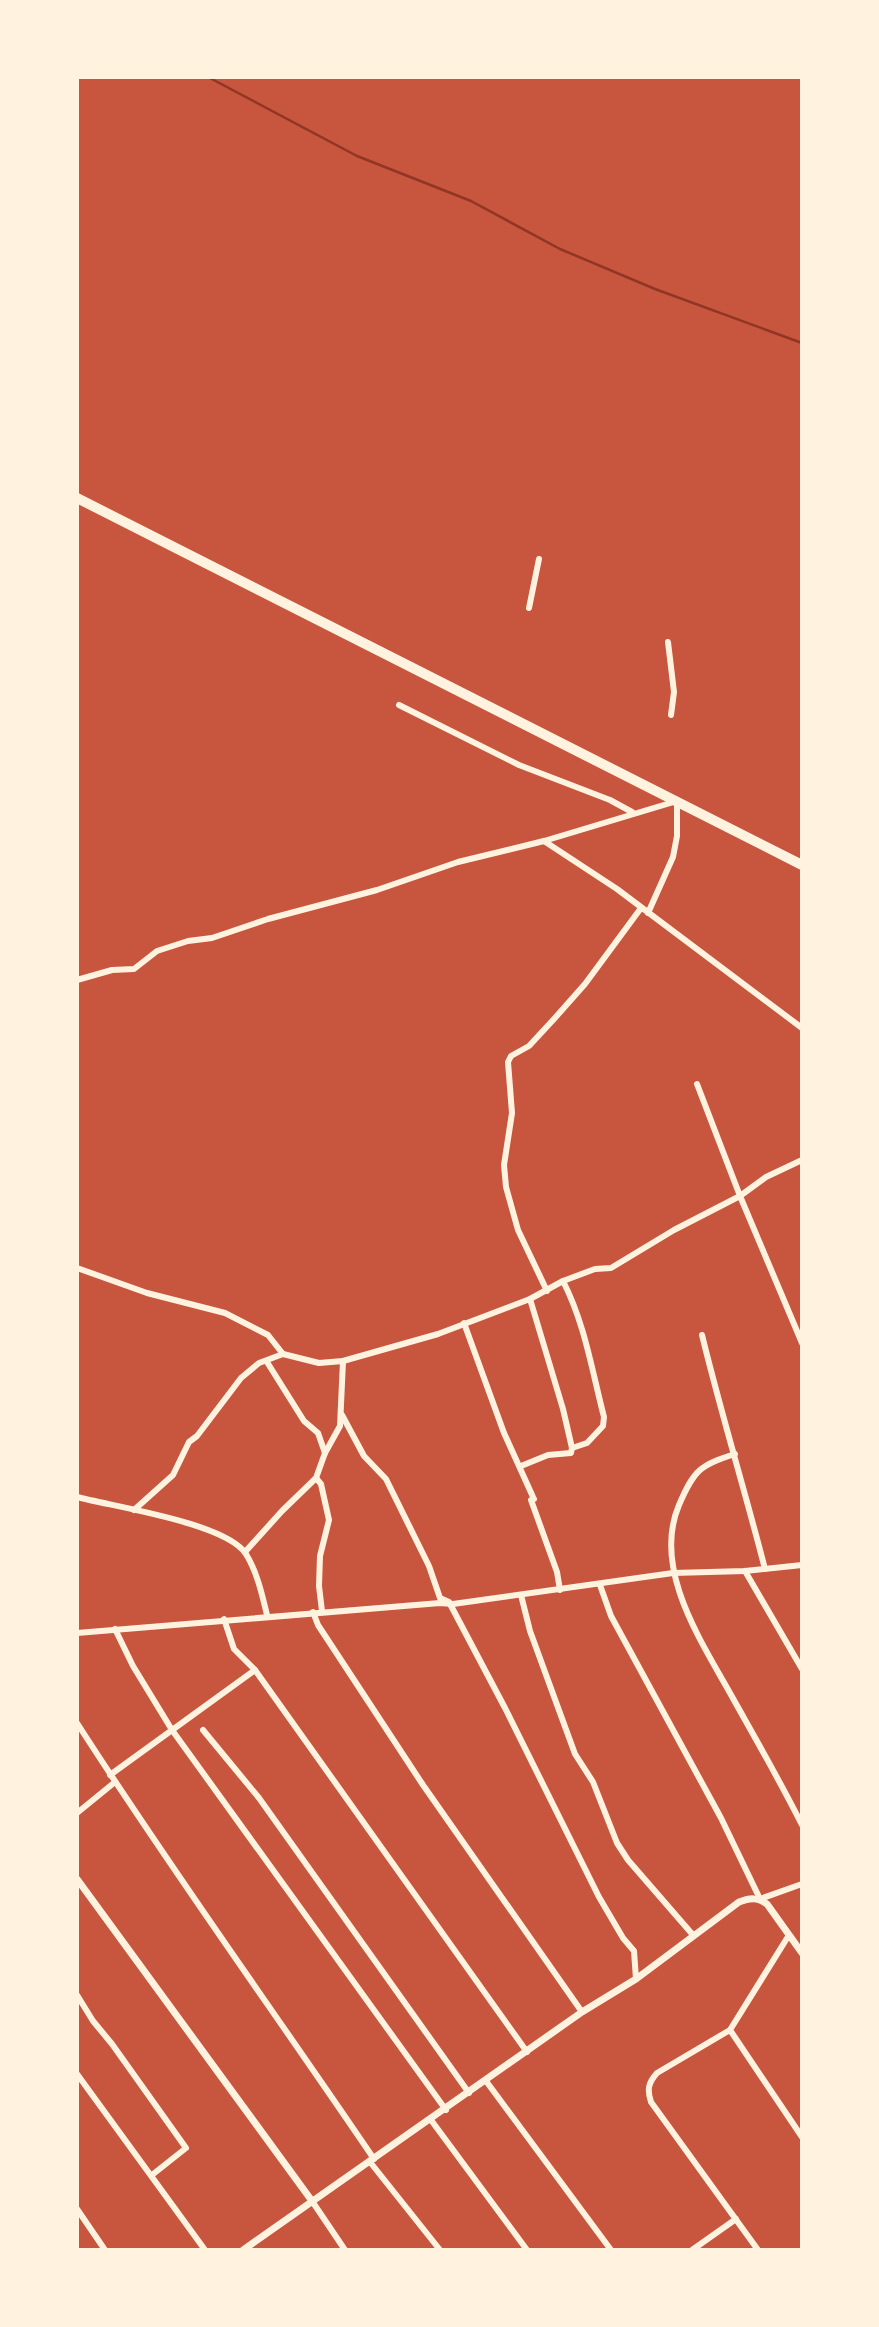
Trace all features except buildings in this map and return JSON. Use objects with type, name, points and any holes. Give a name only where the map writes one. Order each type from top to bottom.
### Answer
[{"type":"highway","points":[[77,498],[802,865]]},
{"type":"street","points":[[528,608],[539,559]]},
{"type":"street","points":[[668,642],[674,692],[671,715]]},
{"type":"street","points":[[399,705],[519,765],[610,800],[632,812]]},
{"type":"street","points":[[77,980],[112,970],[134,969],[147,956],[188,941],[212,938],[268,919],[377,890],[458,862],[544,841],[632,812],[677,801],[677,836],[673,857],[648,913]]},
{"type":"street","points":[[544,841],[617,889],[802,1028]]},
{"type":"street","points":[[547,1291],[518,1230],[506,1187],[504,1165],[512,1113],[508,1062],[512,1056],[530,1046],[555,1019],[585,984],[641,908]]},
{"type":"street","points":[[697,1084],[740,1196],[802,1343]]},
{"type":"street","points":[[77,1268],[138,1290],[225,1313],[268,1335],[282,1354],[319,1363],[343,1360],[400,1346],[530,1298],[563,1281],[596,1269],[611,1268],[674,1230],[740,1196],[766,1177],[802,1160]]},
{"type":"street","points":[[563,1281],[577,1311],[604,1417],[603,1426],[587,1443],[572,1448]]},
{"type":"street","points":[[521,1466],[548,1455],[570,1453],[572,1448],[530,1298]]},
{"type":"street","points":[[464,1322],[504,1433],[534,1499],[531,1500],[557,1572],[560,1590]]},
{"type":"street","points":[[702,1335],[765,1569]]},
{"type":"street","points":[[134,1510],[173,1475],[189,1442],[197,1436],[241,1378],[259,1363],[282,1354]]},
{"type":"street","points":[[245,1552],[316,1478],[325,1453],[338,1432],[342,1415],[343,1360]]},
{"type":"street","points":[[267,1362],[304,1421],[318,1433],[325,1453]]},
{"type":"street","points":[[342,1415],[364,1456],[386,1479],[429,1566],[440,1598],[450,1604],[599,1897],[623,1938],[634,1951],[636,1979]]},
{"type":"street","points":[[735,1454],[710,1462],[697,1471],[688,1485],[674,1517],[670,1534],[673,1573],[678,1592],[707,1651],[802,1825]]},
{"type":"street","points":[[316,1478],[321,1484],[329,1520],[320,1556],[322,1611]]},
{"type":"street","points":[[77,1497],[198,1525],[228,1537],[245,1552],[258,1579],[267,1615]]},
{"type":"street","points":[[77,1633],[267,1615],[450,1604],[673,1573],[745,1571],[802,1565]]},
{"type":"street","points":[[745,1571],[802,1669]]},
{"type":"street","points":[[600,1585],[611,1616],[721,1818],[760,1899],[767,1904],[802,1953]]},
{"type":"street","points":[[522,1595],[530,1631],[575,1754],[593,1782],[617,1843],[628,1860],[693,1935]]},
{"type":"street","points":[[313,1612],[338,1656],[422,1785],[582,2012]]},
{"type":"street","points":[[224,1619],[234,1649],[255,1670],[527,2052]]},
{"type":"street","points":[[115,1629],[172,1730],[446,2110]]},
{"type":"street","points":[[110,1775],[255,1670]]},
{"type":"street","points":[[77,1723],[372,2160],[440,2250]]},
{"type":"street","points":[[203,1730],[258,1798],[469,2093]]},
{"type":"street","points":[[77,1813],[115,1782]]},
{"type":"street","points":[[77,1879],[345,2250]]},
{"type":"street","points":[[243,2250],[254,2247],[312,2201],[446,2110],[582,2012],[636,1979],[739,1902],[749,1898],[760,1899],[802,1884]]},
{"type":"street","points":[[758,2250],[651,2102],[647,2091],[657,2073],[730,2030],[789,1936]]},
{"type":"street","points":[[77,1996],[186,2148],[152,2175]]},
{"type":"street","points":[[730,2030],[802,2137]]},
{"type":"street","points":[[77,2074],[205,2250]]},
{"type":"street","points":[[486,2081],[611,2250]]},
{"type":"street","points":[[431,2120],[527,2250]]},
{"type":"street","points":[[77,2209],[106,2250]]},
{"type":"street","points":[[692,2250],[736,2219]]},
{"type":"waterway","points":[[208,77],[357,156],[471,201],[560,249],[655,289],[802,343]]}]
